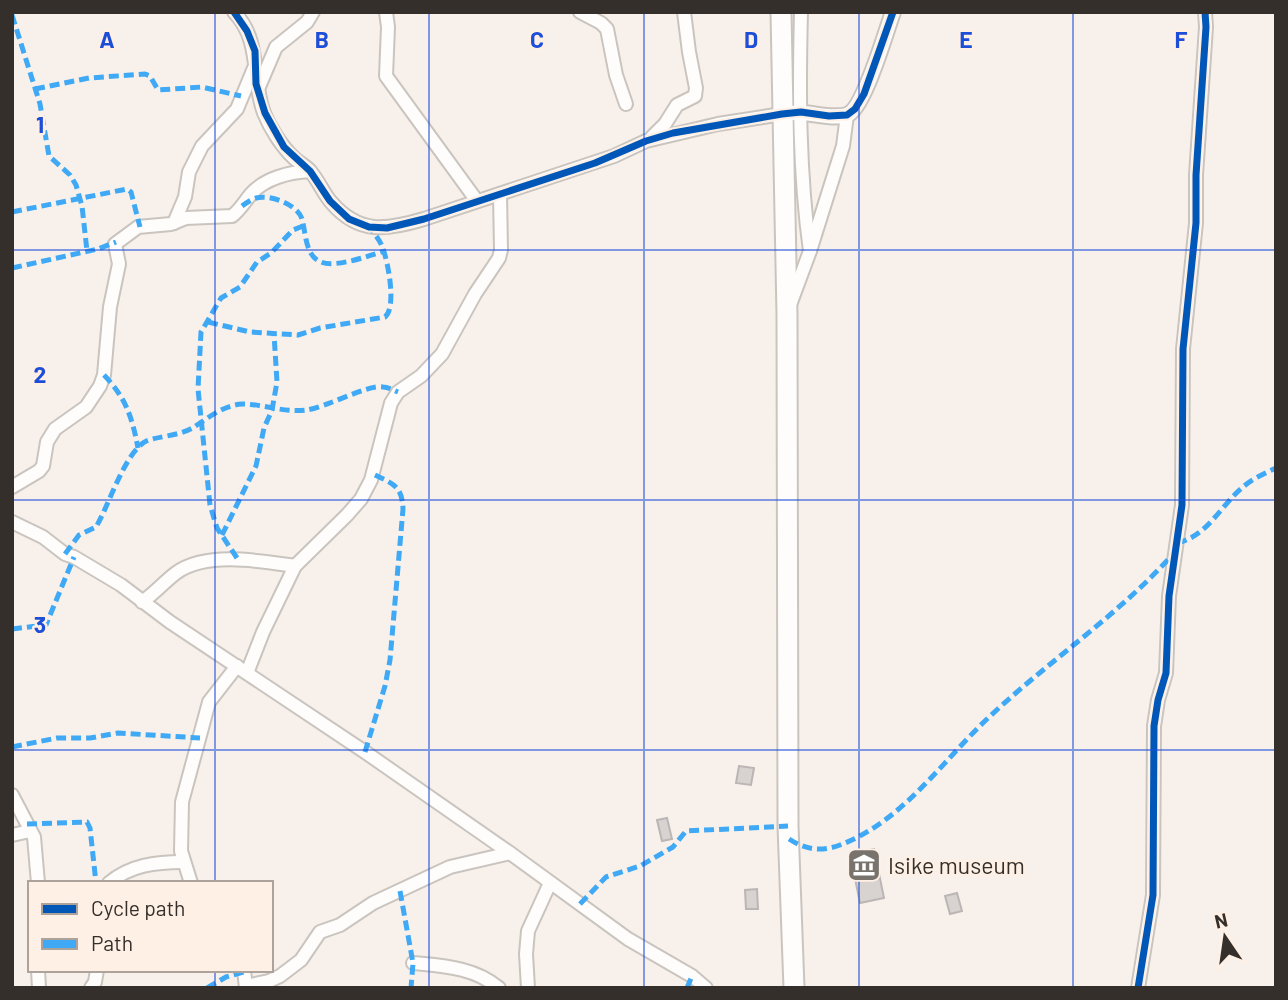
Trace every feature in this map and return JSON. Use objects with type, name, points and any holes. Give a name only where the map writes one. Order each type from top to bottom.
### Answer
[{"type":"highway","points":[[781,12],[791,113],[787,315],[788,826],[794,988]]},
{"type":"street","points":[[258,89],[276,47],[307,22],[313,12]]},
{"type":"street","points":[[386,12],[386,76],[477,201]]},
{"type":"street","points":[[580,12],[607,29],[616,75],[626,104]]},
{"type":"street","points":[[646,141],[660,130],[677,104],[695,96],[684,12]]},
{"type":"street","points":[[801,12],[791,113],[810,251]]},
{"type":"street","points":[[238,14],[255,51],[258,89],[264,113],[284,147],[310,171],[338,209],[354,222],[369,228],[402,226],[614,156],[646,141],[707,126],[791,113],[847,115],[855,109],[864,94],[893,12]]},
{"type":"street","points":[[1138,988],[1153,895],[1154,726],[1166,673],[1169,596],[1182,505],[1183,349],[1196,223],[1205,12]]},
{"type":"street","points":[[174,223],[185,197],[189,172],[202,146],[237,109],[256,64]]},
{"type":"street","points":[[787,315],[843,146],[847,115]]},
{"type":"street","points":[[12,487],[39,471],[43,466],[47,442],[55,429],[86,407],[100,386],[104,375],[110,307],[119,264],[115,244],[138,227],[174,223],[181,219],[232,216],[252,192],[265,183],[310,171]]},
{"type":"street","points":[[190,881],[180,843],[182,802],[212,696],[242,669],[295,566],[361,499],[372,480],[391,403],[398,392],[421,376],[442,355],[475,294],[499,258],[500,194]]},
{"type":"street","points":[[12,522],[43,537],[65,554],[121,584],[170,622],[510,853],[628,939],[692,976],[706,988]]},
{"type":"street","points":[[142,602],[158,592],[176,573],[199,564],[237,558],[295,566]]},
{"type":"street","points":[[12,794],[30,831],[37,856],[38,881]]},
{"type":"street","points":[[12,835],[30,831]]},
{"type":"street","points":[[246,987],[280,976],[301,960],[320,932],[340,925],[373,903],[450,867],[510,853]]},
{"type":"street","points":[[111,881],[134,868],[183,862]]},
{"type":"street","points":[[528,988],[528,931],[550,883]]},
{"type":"street","points":[[412,963],[466,970],[499,988]]},
{"type":"building","points":[[739,766],[754,768],[751,785],[736,783]]},
{"type":"building","points":[[667,818],[672,839],[662,841],[657,820]]},
{"type":"building","points":[[874,849],[884,898],[860,903],[850,854]]},
{"type":"building","points":[[757,889],[758,909],[746,909],[745,890]]},
{"type":"building","points":[[957,893],[962,911],[950,914],[945,896]]},
{"type":"marked path","points":[[12,15],[40,104],[49,156],[70,175],[76,185],[82,206],[87,251]]},
{"type":"marked path","points":[[35,89],[89,78],[145,74],[150,76],[158,90],[202,87],[241,96]]},
{"type":"marked path","points":[[12,212],[127,189],[131,192],[140,227]]},
{"type":"marked path","points":[[242,206],[262,197],[276,199],[295,209],[302,219],[309,249],[321,262],[343,262],[384,251]]},
{"type":"marked path","points":[[237,558],[217,528],[210,505],[198,389],[201,332],[221,298],[240,287],[257,262],[271,253],[293,230],[303,226]]},
{"type":"marked path","points":[[208,322],[250,332],[298,335],[320,328],[385,317],[389,312],[391,294],[389,272],[382,246],[369,227]]},
{"type":"marked path","points":[[12,268],[98,249],[116,242]]},
{"type":"marked path","points":[[222,535],[256,466],[264,428],[272,410],[277,382],[274,334]]},
{"type":"marked path","points":[[104,375],[127,408],[138,448]]},
{"type":"marked path","points":[[65,554],[79,535],[96,527],[129,459],[147,441],[181,433],[216,412],[235,405],[306,410],[376,387],[398,392]]},
{"type":"marked path","points":[[1177,543],[1197,534],[1243,487],[1276,468]]},
{"type":"marked path","points":[[365,752],[390,660],[403,509],[401,495],[395,486],[373,474]]},
{"type":"marked path","points":[[789,839],[815,849],[831,848],[877,826],[911,798],[987,719],[1130,597],[1174,553]]},
{"type":"marked path","points":[[12,629],[46,625],[74,557]]},
{"type":"marked path","points":[[12,747],[57,738],[90,738],[118,733],[200,738]]},
{"type":"marked path","points":[[27,824],[87,822],[96,881]]},
{"type":"marked path","points":[[580,904],[606,877],[640,866],[673,847],[686,831],[788,826]]},
{"type":"marked path","points":[[400,891],[413,963],[411,988]]},
{"type":"marked path","points":[[207,988],[226,977],[244,972]]},
{"type":"marked path","points":[[687,988],[692,976]]},
{"type":"cycle path","points":[[234,12],[247,31],[255,51],[256,84],[265,113],[284,147],[310,171],[330,201],[349,219],[369,227],[387,228],[424,219],[595,163],[646,141],[673,133],[801,112],[829,116],[847,115],[855,109],[864,94],[893,12]]},
{"type":"cycle path","points":[[1138,988],[1153,895],[1154,726],[1166,673],[1169,596],[1182,505],[1183,349],[1196,223],[1205,12]]},
{"type":"place","name":"Isike museum","points":[[864,865]]}]
